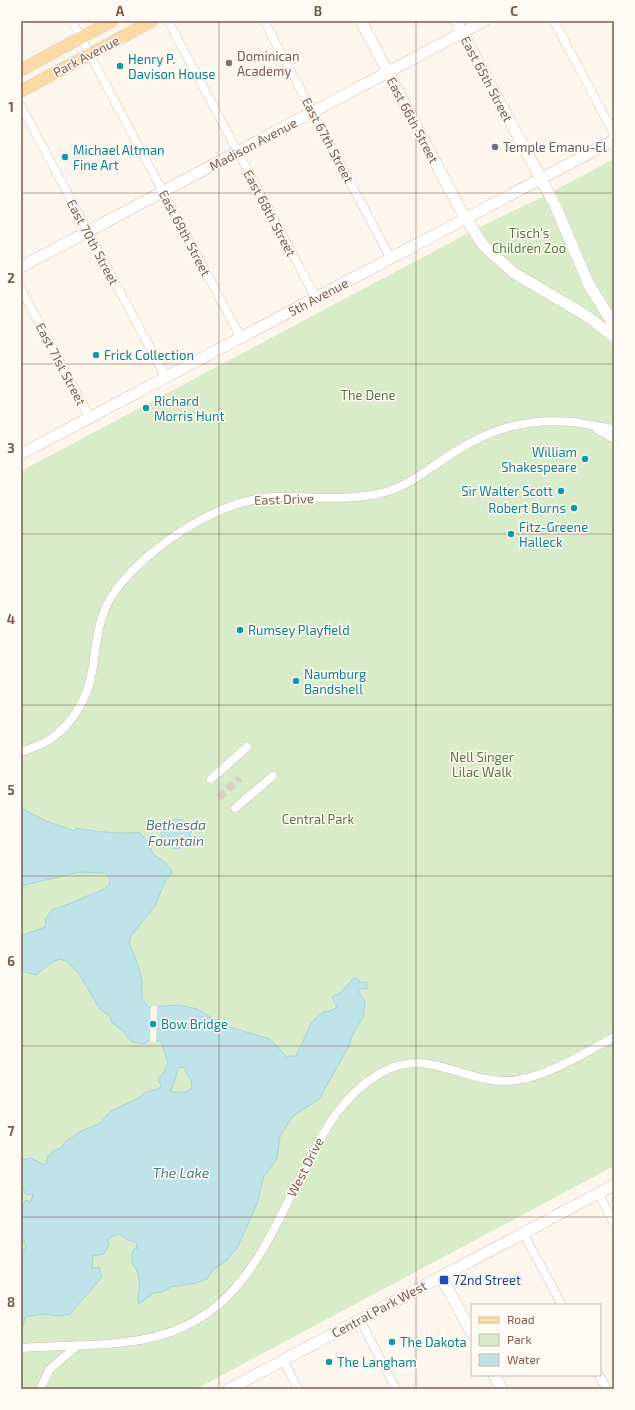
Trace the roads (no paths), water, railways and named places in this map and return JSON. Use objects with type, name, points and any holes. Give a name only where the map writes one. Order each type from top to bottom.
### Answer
[{"type":"main road","name":"Park Avenue","points":[[21,70],[112,21]]},
{"type":"main road","name":"Park Avenue","points":[[21,91],[152,21]]},
{"type":"main road","name":"East 66th Street","points":[[361,21],[466,219],[489,252],[506,267],[529,283],[594,320],[614,337]]},
{"type":"main road","name":"East 65th Street","points":[[456,21],[541,179],[569,236],[583,272],[598,302],[614,326]]},
{"type":"main road","name":"Madison Avenue","points":[[21,267],[484,21]]},
{"type":"main road","name":"5th Avenue","points":[[21,454],[614,140]]},
{"type":"main road","name":"Central Park West","points":[[229,1389],[614,1185]]},
{"type":"main road","points":[[441,1277],[471,1332]]},
{"type":"main road","points":[[495,1376],[502,1389]]},
{"type":"street","name":"East 69th Street","points":[[72,21],[241,338]]},
{"type":"street","name":"East 68th Street","points":[[168,21],[316,298]]},
{"type":"street","name":"East 67th Street","points":[[264,21],[391,259]]},
{"type":"street","points":[[554,21],[614,134]]},
{"type":"street","name":"East 70th Street","points":[[21,106],[166,378]]},
{"type":"street","name":"East 71st Street","points":[[21,288],[90,418]]},
{"type":"street","name":"East Drive","points":[[21,752],[50,739],[63,728],[73,715],[90,683],[97,631],[102,613],[107,602],[131,572],[169,541],[216,512],[252,500],[279,497],[352,498],[393,490],[414,480],[463,446],[494,430],[517,424],[572,422],[592,427],[614,429]]},
{"type":"street","points":[[592,427],[614,439]]},
{"type":"street","points":[[211,779],[248,747]]},
{"type":"street","points":[[235,808],[273,776]]},
{"type":"street","name":"West Drive","points":[[22,1348],[138,1341],[159,1336],[189,1325],[224,1300],[240,1284],[259,1256],[319,1139],[337,1111],[357,1090],[379,1074],[400,1065],[426,1063],[447,1067],[485,1079],[505,1081],[519,1080],[547,1071],[614,1037]]},
{"type":"street","points":[[598,1193],[614,1223]]},
{"type":"street","points":[[523,1233],[561,1304]]},
{"type":"street","points":[[360,1320],[396,1389]]},
{"type":"street","points":[[40,1389],[50,1369],[79,1344]]},
{"type":"street","points":[[283,1360],[298,1389]]},
{"type":"street","points":[[600,1376],[607,1389]]},
{"type":"water","name":"The Lake","points":[[21,808],[46,821],[75,831],[76,828],[108,832],[139,832],[148,842],[153,854],[167,864],[172,873],[166,879],[155,906],[131,936],[129,943],[138,965],[142,981],[142,998],[148,1007],[179,1005],[197,1009],[226,1026],[270,1039],[286,1056],[286,1059],[289,1056],[296,1056],[312,1022],[324,1011],[328,1012],[337,1007],[332,997],[340,993],[354,978],[358,979],[360,983],[367,982],[367,989],[361,988],[358,991],[365,1001],[363,1017],[351,1038],[350,1044],[319,1099],[293,1116],[280,1136],[277,1159],[264,1176],[257,1204],[237,1248],[227,1260],[213,1270],[207,1279],[196,1283],[171,1287],[162,1292],[153,1293],[139,1304],[138,1273],[132,1263],[132,1253],[135,1248],[137,1249],[136,1242],[127,1240],[118,1234],[108,1240],[109,1245],[104,1254],[93,1256],[92,1268],[99,1267],[102,1277],[70,1314],[61,1316],[41,1314],[25,1317],[21,1334],[21,1255],[26,1246],[21,1234],[21,1209],[26,1200],[31,1202],[33,1194],[26,1195],[21,1184],[21,1160],[31,1158],[44,1165],[46,1164],[48,1156],[61,1148],[66,1141],[81,1131],[99,1124],[111,1111],[137,1099],[146,1092],[158,1089],[161,1086],[158,1079],[164,1072],[168,1062],[161,1041],[150,1040],[144,1044],[132,1042],[122,1030],[112,1023],[110,1016],[100,1009],[78,972],[66,961],[60,959],[52,962],[36,975],[21,971],[21,936],[45,927],[46,918],[52,910],[101,891],[109,885],[109,877],[104,873],[79,872],[21,886]],"holes":[[[180,1067],[184,1068],[191,1080],[192,1088],[186,1092],[171,1092],[169,1090],[172,1089],[178,1069]]]},
{"type":"water","name":"Bethesda Fountain","points":[[176,819],[187,823],[191,834],[187,845],[176,849],[165,845],[161,834],[165,823]]},
{"type":"tunnel","points":[[219,797],[240,778]]},
{"type":"place","name":"Dominican Academy","points":[[229,63]]},
{"type":"place","name":"Henry P. Davison House","points":[[120,66]]},
{"type":"place","name":"Temple Emanu-El","points":[[495,147]]},
{"type":"place","name":"Michael Altman Fine Art","points":[[65,157]]},
{"type":"place","name":"Frick Collection","points":[[96,355]]},
{"type":"place","name":"Richard Morris Hunt","points":[[146,408]]},
{"type":"place","name":"William Shakespeare","points":[[585,459]]},
{"type":"place","name":"Sir Walter Scott","points":[[561,491]]},
{"type":"place","name":"Robert Burns","points":[[574,508]]},
{"type":"place","name":"Fitz-Greene Halleck","points":[[511,534]]},
{"type":"place","name":"Rumsey Playfield","points":[[240,630]]},
{"type":"place","name":"Naumburg Bandshell","points":[[296,681]]},
{"type":"place","name":"Bow Bridge","points":[[153,1024]]},
{"type":"place","name":"72nd Street","points":[[444,1280]]},
{"type":"place","name":"The Dakota","points":[[392,1342]]},
{"type":"place","name":"The Langham","points":[[329,1362]]},
{"type":"park label","name":"Tisch's Children Zoo","points":[[529,240]]},
{"type":"park label","name":"The Dene","points":[[368,395]]},
{"type":"park label","name":"Nell Singer Lilac Walk","points":[[482,764]]},
{"type":"park label","name":"Central Park","points":[[318,819]]}]
